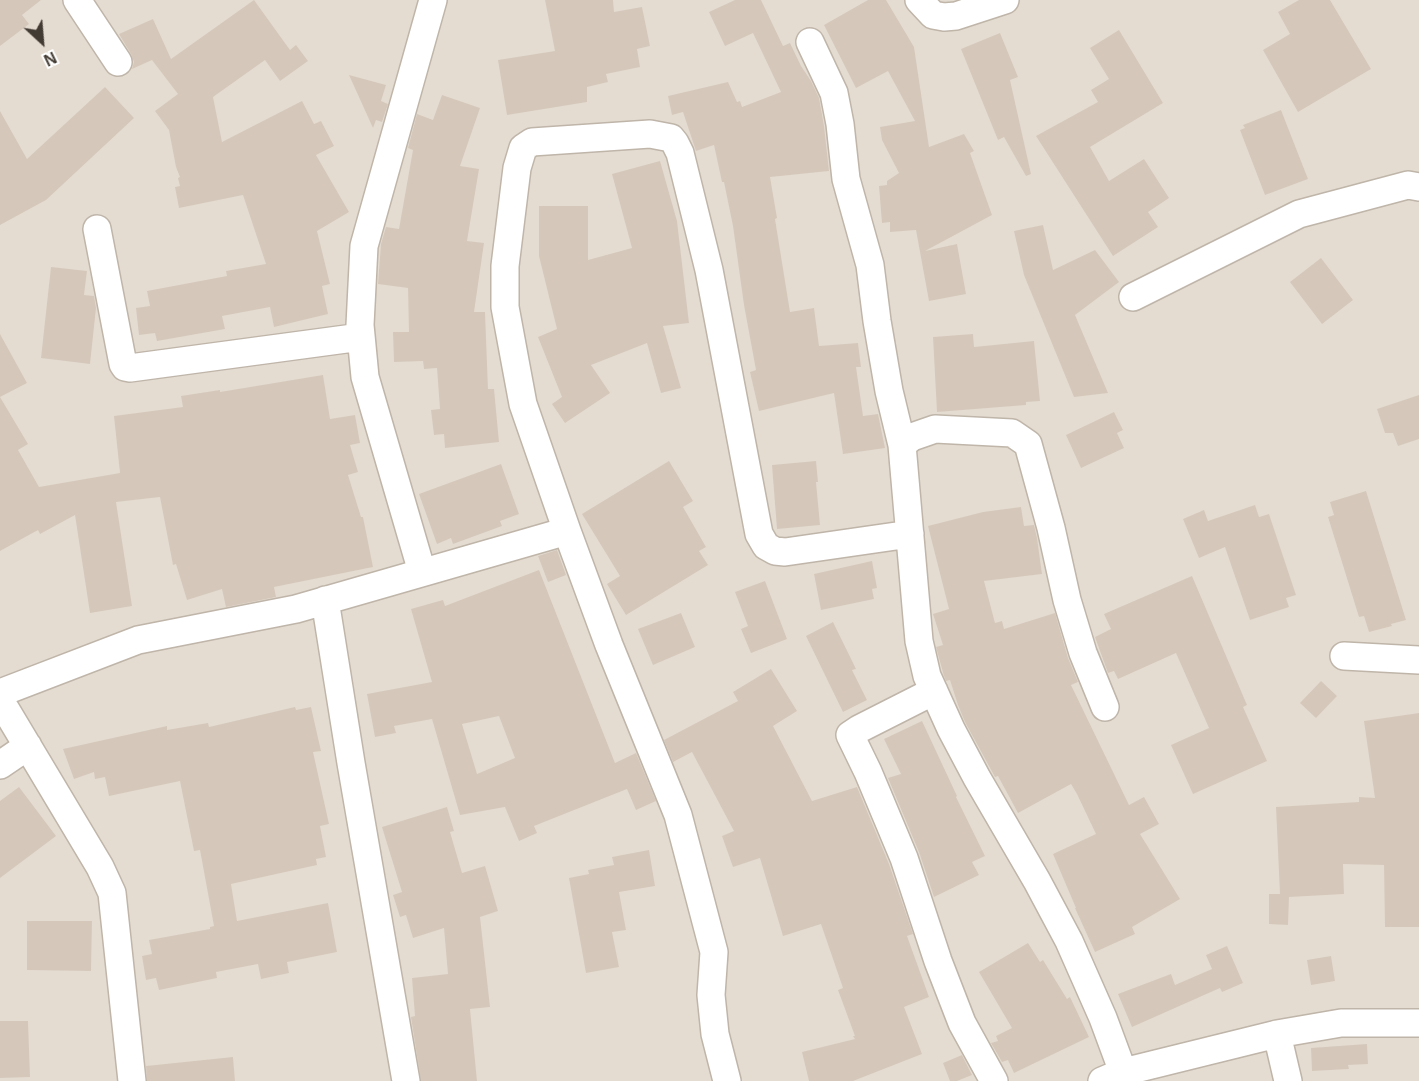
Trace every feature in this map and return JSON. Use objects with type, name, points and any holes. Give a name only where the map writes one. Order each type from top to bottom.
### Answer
[{"type":"street","points":[[77,0],[118,62]]},
{"type":"street","points":[[422,572],[365,377],[360,325],[364,246],[433,0]]},
{"type":"street","points":[[919,0],[933,15],[944,17],[956,16],[1005,0]]},
{"type":"street","points":[[810,42],[834,93],[846,179],[870,265],[889,391],[902,446],[919,641],[927,676],[977,778],[1069,940],[1103,1018],[1117,1078],[1277,1034],[1341,1023],[1419,1023]]},
{"type":"street","points":[[727,1081],[715,1034],[711,995],[714,952],[678,815],[609,645],[523,404],[505,307],[505,267],[517,168],[523,148],[532,142],[650,134],[670,138],[680,153],[709,270],[759,534],[766,546],[775,551],[785,552],[910,534]]},
{"type":"street","points":[[1133,297],[1299,214],[1408,185],[1419,187]]},
{"type":"street","points":[[97,229],[125,367],[142,367],[361,337]]},
{"type":"street","points":[[902,446],[912,436],[935,429],[1012,433],[1028,444],[1051,528],[1067,600],[1080,643],[1105,707]]},
{"type":"street","points":[[0,693],[138,640],[296,609],[567,531]]},
{"type":"street","points":[[325,600],[406,1081]]},
{"type":"street","points":[[1344,656],[1419,660]]},
{"type":"street","points":[[934,691],[850,735],[904,858],[938,961],[962,1023],[994,1081]]},
{"type":"street","points":[[0,700],[100,867],[112,894],[132,1081]]},
{"type":"street","points":[[0,765],[27,746]]},
{"type":"street","points":[[1277,1034],[1288,1081]]},
{"type":"shaded area","points":[[0,0],[1419,0],[1419,1081],[0,1081]]},
{"type":"building","points":[[0,0],[41,0],[22,15],[29,24],[0,46]]},
{"type":"building","points":[[254,0],[290,50],[296,45],[308,61],[280,81],[265,60],[213,97],[222,142],[302,101],[314,124],[321,121],[334,146],[316,155],[349,212],[317,231],[330,284],[322,286],[328,314],[274,327],[270,307],[222,316],[225,329],[157,341],[155,333],[139,335],[136,308],[150,306],[147,291],[227,276],[226,271],[266,264],[243,195],[179,208],[175,187],[180,186],[178,178],[180,177],[169,130],[155,111],[178,94],[152,60],[132,69],[134,62],[119,34],[153,19],[171,59]]},
{"type":"building","points":[[545,0],[613,0],[614,12],[642,7],[650,46],[637,49],[640,67],[606,74],[608,82],[587,87],[587,102],[507,115],[498,60],[555,51]]},
{"type":"building","points":[[735,0],[761,0],[783,46],[790,43],[819,98],[829,171],[770,177],[790,312],[814,308],[819,346],[858,343],[861,367],[856,367],[863,416],[878,414],[885,448],[843,454],[834,393],[759,411],[750,372],[756,370],[733,226],[714,145],[696,151],[683,112],[672,115],[668,96],[728,82],[737,102],[740,101],[742,107],[781,92],[753,33],[725,46],[709,12]]},
{"type":"building","points":[[868,0],[886,0],[914,47],[929,147],[964,134],[974,151],[970,153],[992,215],[925,251],[957,244],[966,294],[929,301],[916,230],[890,232],[890,222],[882,223],[879,186],[887,185],[887,181],[899,173],[882,140],[880,127],[915,121],[888,71],[856,88],[824,25]]},
{"type":"building","points":[[1299,0],[1330,0],[1371,69],[1298,112],[1263,50],[1290,34],[1278,12]]},
{"type":"building","points":[[1119,30],[1163,103],[1090,147],[1109,181],[1144,159],[1169,198],[1148,212],[1158,227],[1113,256],[1036,136],[1098,102],[1091,90],[1109,79],[1090,48]]},
{"type":"building","points":[[1000,33],[1018,77],[1010,80],[1031,174],[1026,176],[1004,137],[998,140],[961,49]]},
{"type":"building","points":[[349,75],[386,85],[381,101],[388,104],[382,122],[376,120],[373,128]]},
{"type":"building","points":[[105,87],[134,118],[46,200],[0,225],[0,111],[27,159]]},
{"type":"building","points":[[442,95],[480,108],[460,166],[479,169],[467,241],[484,243],[474,312],[485,312],[488,389],[494,389],[499,442],[445,448],[444,434],[434,435],[431,410],[440,409],[437,368],[424,369],[423,361],[394,362],[393,332],[409,332],[408,288],[378,284],[381,244],[386,227],[399,229],[413,150],[408,148],[417,114],[433,120]]},
{"type":"building","points":[[1281,110],[1308,179],[1265,195],[1240,130],[1245,128],[1243,125]]},
{"type":"building","points":[[660,161],[677,221],[689,323],[663,326],[681,388],[661,393],[647,343],[591,365],[610,393],[565,423],[552,404],[562,397],[538,337],[557,329],[539,256],[539,206],[588,206],[588,260],[632,248],[612,174]]},
{"type":"building","points":[[1043,225],[1053,270],[1095,250],[1119,282],[1075,315],[1108,393],[1074,397],[1024,275],[1014,231]]},
{"type":"building","points":[[1321,258],[1353,300],[1322,324],[1290,282]]},
{"type":"building","points":[[51,267],[87,271],[84,295],[94,296],[96,308],[90,364],[41,358]]},
{"type":"building","points":[[0,334],[27,383],[0,397]]},
{"type":"building","points":[[973,334],[974,347],[1034,341],[1040,401],[1026,402],[1026,405],[937,412],[933,337]]},
{"type":"building","points":[[323,375],[330,419],[355,415],[360,443],[350,445],[358,472],[348,475],[361,517],[363,517],[373,567],[274,587],[276,597],[226,607],[222,589],[187,600],[176,564],[173,565],[160,497],[116,502],[132,606],[90,613],[75,515],[40,534],[38,530],[0,551],[0,397],[28,444],[18,450],[39,487],[120,473],[114,416],[183,407],[181,396]]},
{"type":"building","points":[[1419,395],[1419,439],[1398,446],[1393,433],[1385,433],[1377,409]]},
{"type":"building","points":[[1114,412],[1123,430],[1117,433],[1124,448],[1081,468],[1066,435]]},
{"type":"building","points":[[669,461],[693,501],[683,507],[706,547],[699,551],[708,565],[626,615],[607,584],[620,576],[582,514]]},
{"type":"building","points":[[816,461],[820,525],[777,529],[772,465]]},
{"type":"building","points":[[501,464],[519,514],[500,521],[502,526],[453,544],[451,538],[437,544],[419,494]]},
{"type":"building","points":[[1366,491],[1406,620],[1369,632],[1364,616],[1359,617],[1328,517],[1334,515],[1330,502]]},
{"type":"building","points":[[1255,505],[1259,517],[1269,514],[1296,595],[1286,598],[1289,607],[1250,620],[1225,547],[1199,558],[1183,519],[1204,510],[1208,521]]},
{"type":"building","points":[[1021,507],[1024,526],[1034,525],[1042,574],[984,581],[995,623],[1002,621],[1004,629],[1055,613],[1068,658],[1078,682],[1071,685],[1129,805],[1144,797],[1159,824],[1140,834],[1180,899],[1132,927],[1135,934],[1095,952],[1053,854],[1096,834],[1077,794],[1071,784],[1018,813],[965,722],[950,680],[946,681],[944,676],[936,647],[943,645],[933,614],[949,609],[928,526],[983,512]]},
{"type":"building","points":[[557,550],[566,575],[548,582],[538,556]]},
{"type":"building","points":[[872,561],[877,588],[872,589],[874,599],[821,610],[814,574]]},
{"type":"building","points":[[539,570],[615,763],[636,753],[656,801],[636,810],[627,789],[534,826],[537,833],[519,841],[505,807],[460,815],[432,719],[394,726],[396,733],[375,737],[367,694],[432,682],[411,609],[443,600],[445,606]],"holes":[[[499,716],[515,758],[477,774],[462,724]]]},
{"type":"building","points":[[1192,576],[1247,705],[1243,707],[1267,761],[1193,794],[1171,745],[1209,728],[1176,653],[1118,679],[1114,671],[1108,673],[1095,637],[1111,629],[1104,614]]},
{"type":"building","points":[[765,581],[787,639],[751,653],[741,629],[748,626],[735,592]]},
{"type":"building","points":[[681,613],[695,647],[653,665],[638,629]]},
{"type":"building","points":[[833,622],[856,669],[852,670],[867,700],[843,712],[806,636]]},
{"type":"building","points":[[771,669],[797,711],[773,726],[812,801],[857,787],[889,864],[913,934],[907,936],[929,997],[904,1007],[922,1054],[853,1081],[809,1081],[802,1052],[855,1039],[838,990],[843,988],[821,924],[783,936],[760,858],[733,867],[722,836],[734,831],[692,752],[673,762],[664,740],[738,701],[733,692]]},
{"type":"building","points":[[1321,681],[1337,696],[1316,718],[1300,703]]},
{"type":"building","points":[[295,707],[296,710],[311,707],[321,751],[313,752],[329,824],[320,826],[326,857],[316,859],[317,865],[231,884],[237,921],[328,903],[337,952],[287,962],[289,973],[261,979],[258,964],[216,972],[217,978],[159,990],[156,978],[146,980],[142,956],[152,954],[149,940],[210,929],[214,926],[200,850],[194,851],[180,781],[109,796],[105,777],[95,779],[94,772],[74,779],[63,749],[167,726],[167,730],[208,723],[209,727]]},
{"type":"building","points":[[1419,713],[1419,927],[1385,927],[1384,865],[1343,864],[1344,894],[1289,897],[1288,925],[1269,924],[1269,894],[1280,894],[1276,807],[1359,802],[1359,797],[1375,798],[1364,721]]},
{"type":"building","points":[[922,721],[985,856],[972,862],[979,875],[934,897],[919,852],[888,778],[901,774],[884,739]]},
{"type":"building","points":[[19,787],[56,836],[0,878],[0,801]]},
{"type":"building","points":[[447,807],[454,831],[450,832],[462,873],[485,866],[498,911],[480,917],[490,1007],[470,1009],[477,1081],[421,1081],[411,1017],[415,1016],[412,978],[448,974],[444,928],[413,938],[406,915],[400,917],[393,895],[402,892],[382,827]]},
{"type":"building","points":[[649,850],[655,886],[619,892],[626,930],[612,932],[619,967],[586,973],[569,878],[589,874],[588,870],[614,865],[612,857]]},
{"type":"building","points":[[27,921],[92,921],[91,971],[27,970]]},
{"type":"building","points":[[1028,943],[1040,962],[1043,960],[1067,999],[1070,997],[1089,1037],[1014,1073],[1008,1060],[1002,1062],[991,1043],[998,1041],[996,1036],[1012,1028],[979,972]]},
{"type":"building","points":[[1227,946],[1243,983],[1222,992],[1220,988],[1132,1027],[1118,994],[1171,974],[1175,985],[1212,969],[1206,955]]},
{"type":"building","points":[[1331,956],[1335,981],[1311,985],[1307,960]]},
{"type":"building","points":[[0,1021],[28,1021],[30,1077],[0,1078]]},
{"type":"building","points":[[1367,1044],[1368,1064],[1348,1065],[1349,1069],[1312,1071],[1311,1048]]},
{"type":"building","points":[[962,1055],[972,1075],[957,1081],[950,1081],[943,1063]]},
{"type":"building","points":[[233,1057],[235,1081],[147,1081],[146,1066]]}]
